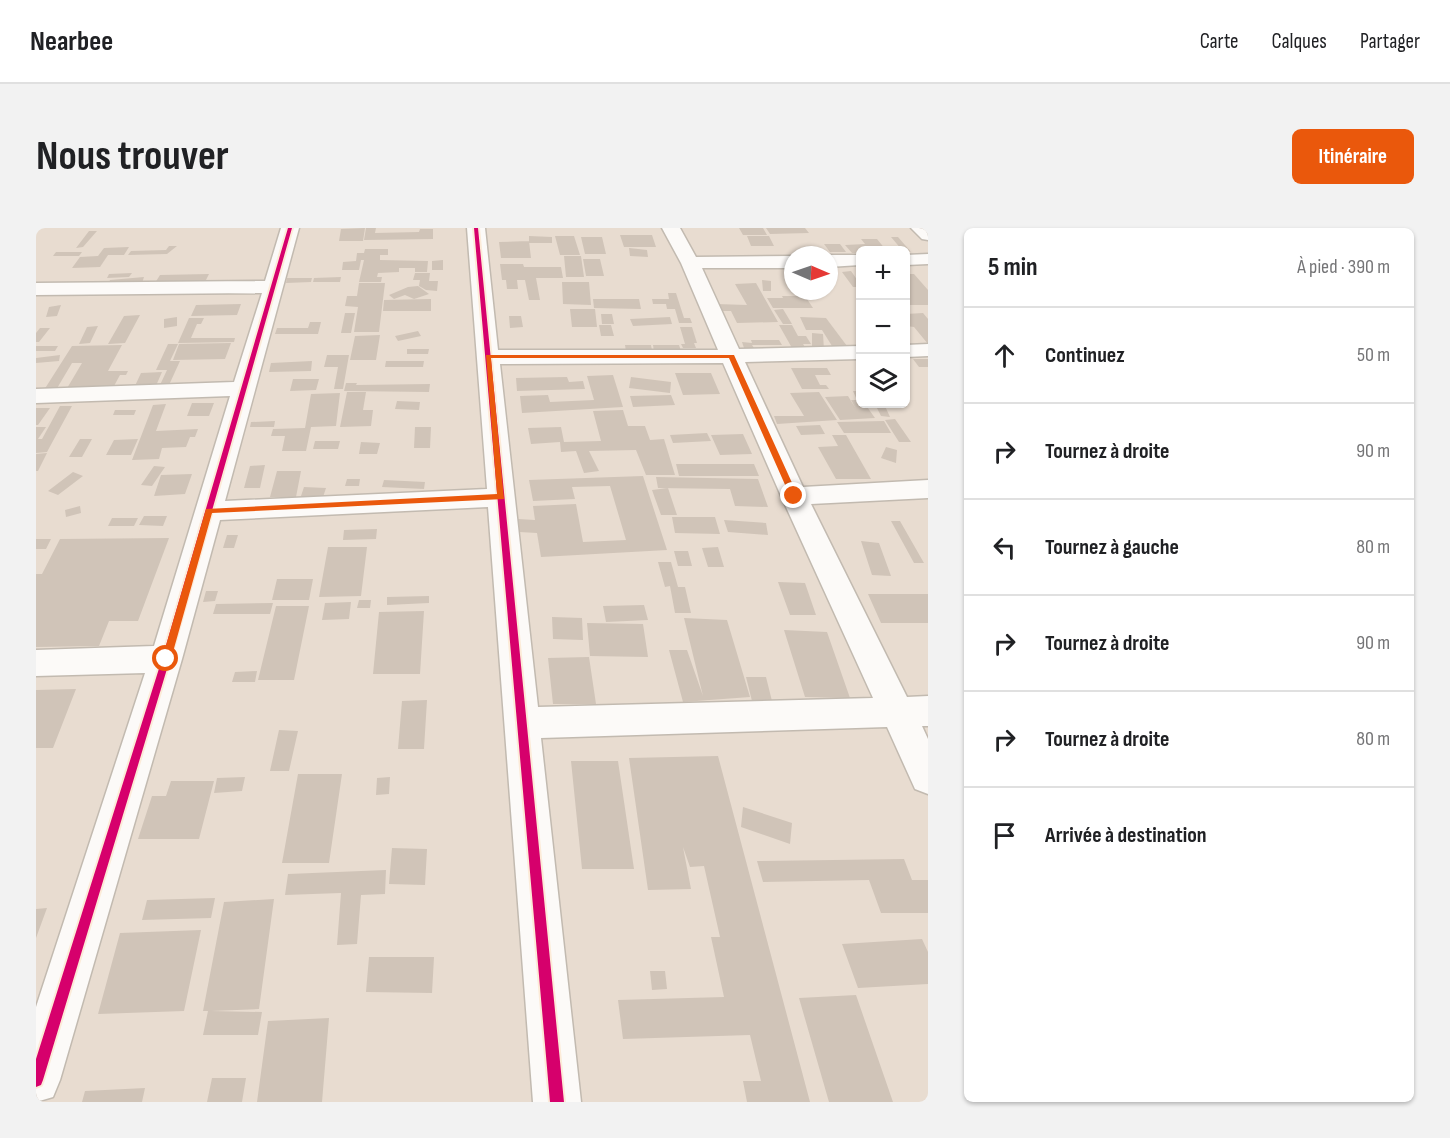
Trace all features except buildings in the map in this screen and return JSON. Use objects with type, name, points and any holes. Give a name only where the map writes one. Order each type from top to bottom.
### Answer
[{"type":"street","points":[[36,1080],[166,659],[290,228]]},
{"type":"street","points":[[476,228],[557,1102]]},
{"type":"street","points":[[671,228],[690,263],[794,496],[912,712],[928,777]]},
{"type":"street","points":[[920,228],[928,236]]},
{"type":"street","points":[[910,260],[928,259]]},
{"type":"street","points":[[838,261],[856,260]]},
{"type":"street","points":[[690,263],[784,262]]},
{"type":"street","points":[[36,289],[274,286]]},
{"type":"street","points":[[910,351],[928,350]]},
{"type":"street","points":[[488,357],[731,356],[856,352]]},
{"type":"street","points":[[36,396],[243,389]]},
{"type":"street","points":[[794,496],[928,489]]},
{"type":"street","points":[[208,511],[501,497]]},
{"type":"street","points":[[36,663],[166,659]]},
{"type":"street","points":[[521,723],[912,712]]},
{"type":"cycle path","points":[[36,1080],[166,659],[290,228]]},
{"type":"cycle path","points":[[476,228],[557,1102]]},
{"type":"route","points":[[166,659],[208,511],[501,497],[488,357],[731,356],[794,496]]}]
